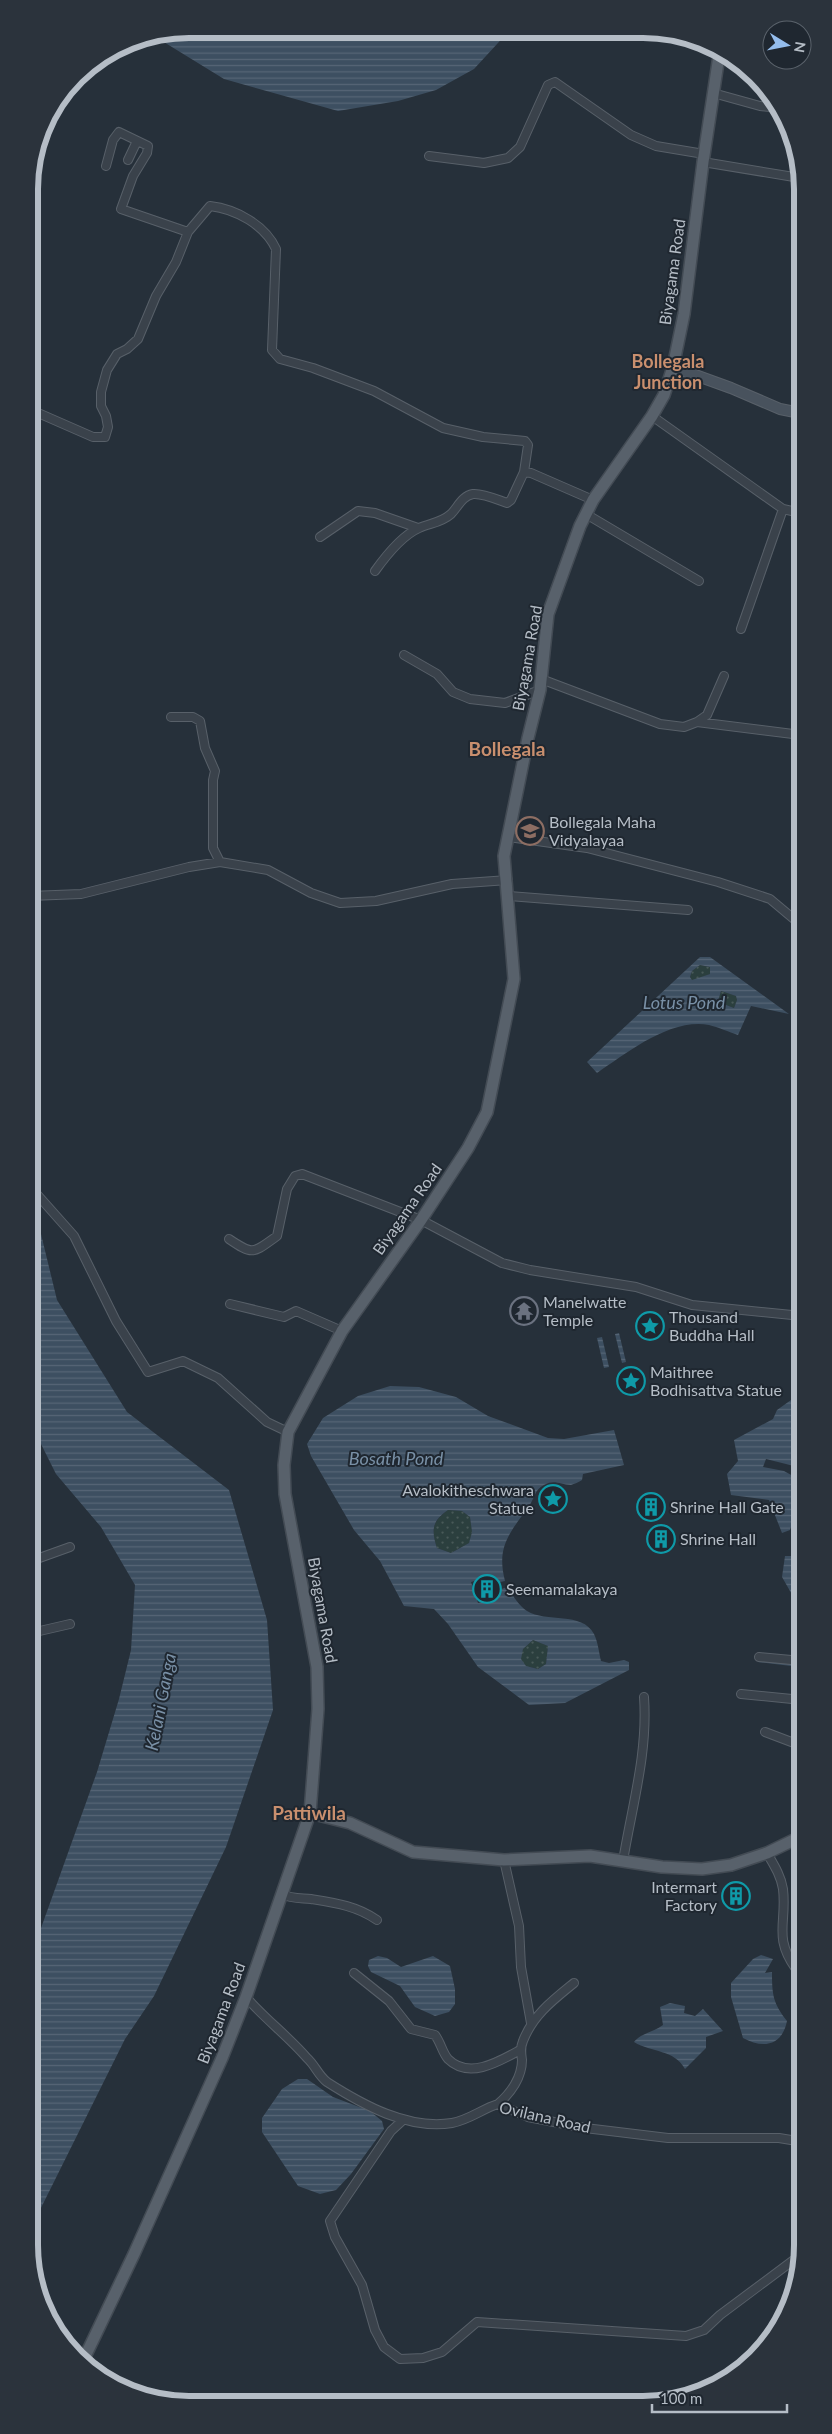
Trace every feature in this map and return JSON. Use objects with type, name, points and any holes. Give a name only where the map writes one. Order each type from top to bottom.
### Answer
[{"type":"main road","name":"Biyagama Road","points":[[86,2355],[134,2254],[222,2058],[246,1997],[310,1813],[318,1709],[317,1667],[285,1494],[284,1465],[288,1432],[342,1331],[421,1220],[468,1148],[487,1112],[514,979],[508,880],[504,856],[541,685],[548,614],[570,552],[593,500],[652,416],[664,395],[673,367],[684,314],[703,158],[719,58]]},
{"type":"main road","points":[[310,1813],[350,1823],[413,1852],[504,1860],[575,1856],[662,1867],[702,1869],[732,1866],[767,1853],[794,1840]]},
{"type":"street","points":[[429,156],[484,163],[508,158],[520,146],[548,85],[555,82],[631,135],[656,146],[794,177]]},
{"type":"street","points":[[713,93],[770,107]]},
{"type":"street","points":[[106,166],[113,140],[119,132],[148,146],[147,152],[133,176],[121,209],[188,232]]},
{"type":"street","points":[[128,160],[138,141]]},
{"type":"street","points":[[38,413],[93,437],[105,437],[108,427],[106,416],[101,406],[101,392],[107,370],[117,354],[127,349],[138,339],[156,296],[176,262],[188,232],[210,206],[236,211],[271,238],[276,249],[272,350],[280,359],[313,368],[374,391],[443,428],[483,437],[525,441],[528,445],[524,472],[511,500],[507,503],[474,494],[464,498],[450,515],[433,525],[418,528],[388,553],[375,571]]},
{"type":"street","points":[[673,367],[731,388],[780,409],[794,412]]},
{"type":"street","points":[[652,416],[783,509],[794,511]]},
{"type":"street","points":[[524,472],[532,473],[593,500]]},
{"type":"street","points":[[740,629],[783,509]]},
{"type":"street","points":[[320,537],[358,511],[374,513],[418,528]]},
{"type":"street","points":[[586,514],[699,581]]},
{"type":"street","points":[[404,656],[437,674],[454,692],[470,699],[505,702],[541,685],[660,724],[684,727],[697,722],[707,715],[724,676]]},
{"type":"street","points":[[171,717],[193,717],[200,721],[205,748],[215,771],[213,780],[213,848],[220,862]]},
{"type":"street","points":[[697,722],[794,734]]},
{"type":"street","points":[[508,837],[587,848],[718,882],[770,899],[794,919]]},
{"type":"street","points":[[38,896],[81,894],[162,873],[220,862],[268,870],[311,893],[340,903],[376,901],[452,884],[508,880]]},
{"type":"street","points":[[509,896],[688,910]]},
{"type":"street","points":[[229,1239],[246,1250],[257,1250],[277,1236],[287,1189],[295,1176],[302,1174],[421,1220],[511,1266],[636,1287],[692,1305],[794,1315]]},
{"type":"street","points":[[38,1196],[74,1236],[116,1320],[148,1372],[182,1361],[218,1378],[267,1422],[288,1432]]},
{"type":"street","points":[[230,1304],[284,1317],[296,1311],[342,1331]]},
{"type":"street","points":[[38,1558],[70,1547]]},
{"type":"street","points":[[38,1631],[70,1624]]},
{"type":"street","points":[[758,1657],[794,1660]]},
{"type":"street","points":[[742,1694],[794,1699]]},
{"type":"street","points":[[623,1861],[643,1756],[646,1724],[644,1697]]},
{"type":"street","points":[[765,1732],[794,1743]]},
{"type":"street","points":[[767,1853],[780,1877],[783,1890],[782,1941],[786,1956],[794,1966]]},
{"type":"street","points":[[504,1860],[519,1926],[520,1967],[531,2023]]},
{"type":"street","points":[[281,1894],[292,1899],[308,1899],[350,1906],[365,1911],[378,1920]]},
{"type":"street","points":[[354,1973],[389,2001],[411,2029],[435,2035],[443,2052],[450,2060],[472,2068],[488,2067],[520,2050]]},
{"type":"street","points":[[498,2104],[514,2087],[519,2075],[522,2060],[520,2050],[531,2023],[540,2011],[574,1983]]},
{"type":"street","name":"Ovilana Road","points":[[246,1997],[264,2018],[307,2057],[320,2076],[327,2082],[402,2120],[436,2124],[453,2123],[469,2118],[498,2104],[528,2117],[585,2128],[668,2138],[779,2138],[794,2140]]},
{"type":"street","points":[[402,2120],[391,2131],[330,2221],[335,2237],[362,2285],[375,2330],[384,2347],[400,2359],[423,2358],[442,2352],[477,2322],[686,2336],[704,2330],[720,2315],[793,2260]]},
{"type":"green space","points":[[700,965],[710,967],[710,974],[692,981],[690,977],[692,971]]},
{"type":"green space","points":[[721,991],[736,996],[737,1000],[734,1008],[721,1003],[719,998]]},
{"type":"green space","points":[[448,1510],[462,1511],[470,1517],[472,1532],[469,1543],[451,1553],[437,1548],[434,1536],[436,1523]]},
{"type":"green space","points":[[533,1640],[548,1646],[546,1664],[538,1669],[526,1666],[520,1659],[523,1649]]},
{"type":"water","points":[[179,38],[503,38],[474,69],[436,90],[398,101],[338,111],[224,79],[160,40]]},
{"type":"water","name":"Lotus Pond","points":[[700,957],[710,957],[789,1014],[751,1006],[738,1035],[709,1025],[694,1024],[664,1032],[650,1039],[597,1073],[587,1062]],"holes":[[[700,965],[710,967],[710,974],[692,980],[690,977],[692,971]],[[721,991],[736,996],[737,1000],[734,1008],[721,1003],[719,998]]]},
{"type":"water","name":"Kelani Ganga","points":[[38,1225],[57,1300],[127,1412],[229,1490],[267,1620],[273,1710],[226,1847],[154,1996],[125,2039],[38,2214],[38,1936],[97,1772],[119,1699],[131,1650],[135,1585],[101,1527],[56,1474],[38,1438]]},
{"type":"water","points":[[619,1333],[626,1362],[622,1363],[615,1334]]},
{"type":"water","points":[[602,1337],[609,1367],[604,1368],[597,1338]]},
{"type":"water","name":"Bosath Pond","points":[[390,1386],[419,1387],[456,1397],[488,1416],[548,1438],[564,1439],[614,1430],[624,1465],[583,1474],[582,1480],[571,1485],[551,1482],[541,1487],[536,1492],[507,1540],[502,1558],[505,1581],[495,1583],[492,1576],[471,1582],[478,1603],[498,1597],[496,1591],[507,1587],[518,1603],[527,1611],[544,1616],[581,1622],[594,1634],[601,1661],[609,1663],[624,1660],[629,1662],[629,1670],[565,1703],[529,1705],[478,1667],[448,1624],[434,1609],[404,1606],[380,1561],[354,1530],[311,1456],[307,1444],[323,1418],[358,1396]],"holes":[[[448,1510],[462,1511],[470,1517],[472,1532],[469,1543],[451,1553],[437,1548],[434,1536],[436,1522]],[[533,1640],[548,1646],[546,1664],[538,1669],[526,1666],[521,1659],[523,1649]]]},
{"type":"water","points":[[791,1400],[794,1401],[794,1466],[766,1459],[763,1467],[784,1471],[794,1477],[794,1517],[790,1530],[782,1533],[769,1500],[731,1495],[727,1474],[738,1461],[734,1440],[773,1419],[777,1410]]},
{"type":"water","points":[[785,1556],[794,1556],[794,1598],[782,1577]]},
{"type":"water","points":[[761,1955],[773,1959],[765,1973],[772,1972],[774,1998],[787,2021],[781,2036],[776,2040],[771,2043],[758,2044],[743,2038],[731,1997],[731,1983],[753,1959]]},
{"type":"water","points":[[378,1956],[387,1958],[401,1967],[433,1956],[450,1966],[455,1989],[455,2004],[449,2012],[435,2016],[415,2007],[400,1986],[371,1972],[368,1966],[369,1960]]},
{"type":"water","points":[[670,2003],[685,2006],[684,2013],[695,2016],[703,2009],[723,2031],[706,2037],[706,2048],[685,2069],[675,2058],[634,2042],[663,2025],[660,2007]]},
{"type":"water","points":[[298,2079],[307,2079],[333,2097],[370,2111],[382,2121],[384,2129],[351,2174],[336,2190],[320,2194],[298,2186],[262,2132],[262,2118],[282,2089]]},
{"type":"waterway","points":[[759,1661],[794,1665]]},
{"type":"place","name":"Bollegala Maha Vidyalayaa","points":[[530,831]]},
{"type":"place","name":"Manelwatte Temple","points":[[524,1311]]},
{"type":"place","name":"Thousand Buddha Hall","points":[[650,1326]]},
{"type":"place","name":"Maithree Bodhisattva Statue","points":[[631,1381]]},
{"type":"place","name":"Avalokitheschwara Statue","points":[[553,1499]]},
{"type":"place","name":"Shrine Hall Gate","points":[[651,1507]]},
{"type":"place","name":"Shrine Hall","points":[[661,1539]]},
{"type":"place","name":"Seemamalakaya","points":[[487,1589]]},
{"type":"place","name":"Intermart Factory","points":[[736,1896]]},
{"type":"district","name":"Bollegala Junction","points":[[668,372]]},
{"type":"district","name":"Bollegala","points":[[507,749]]},
{"type":"district","name":"Pattiwila","points":[[309,1813]]}]
